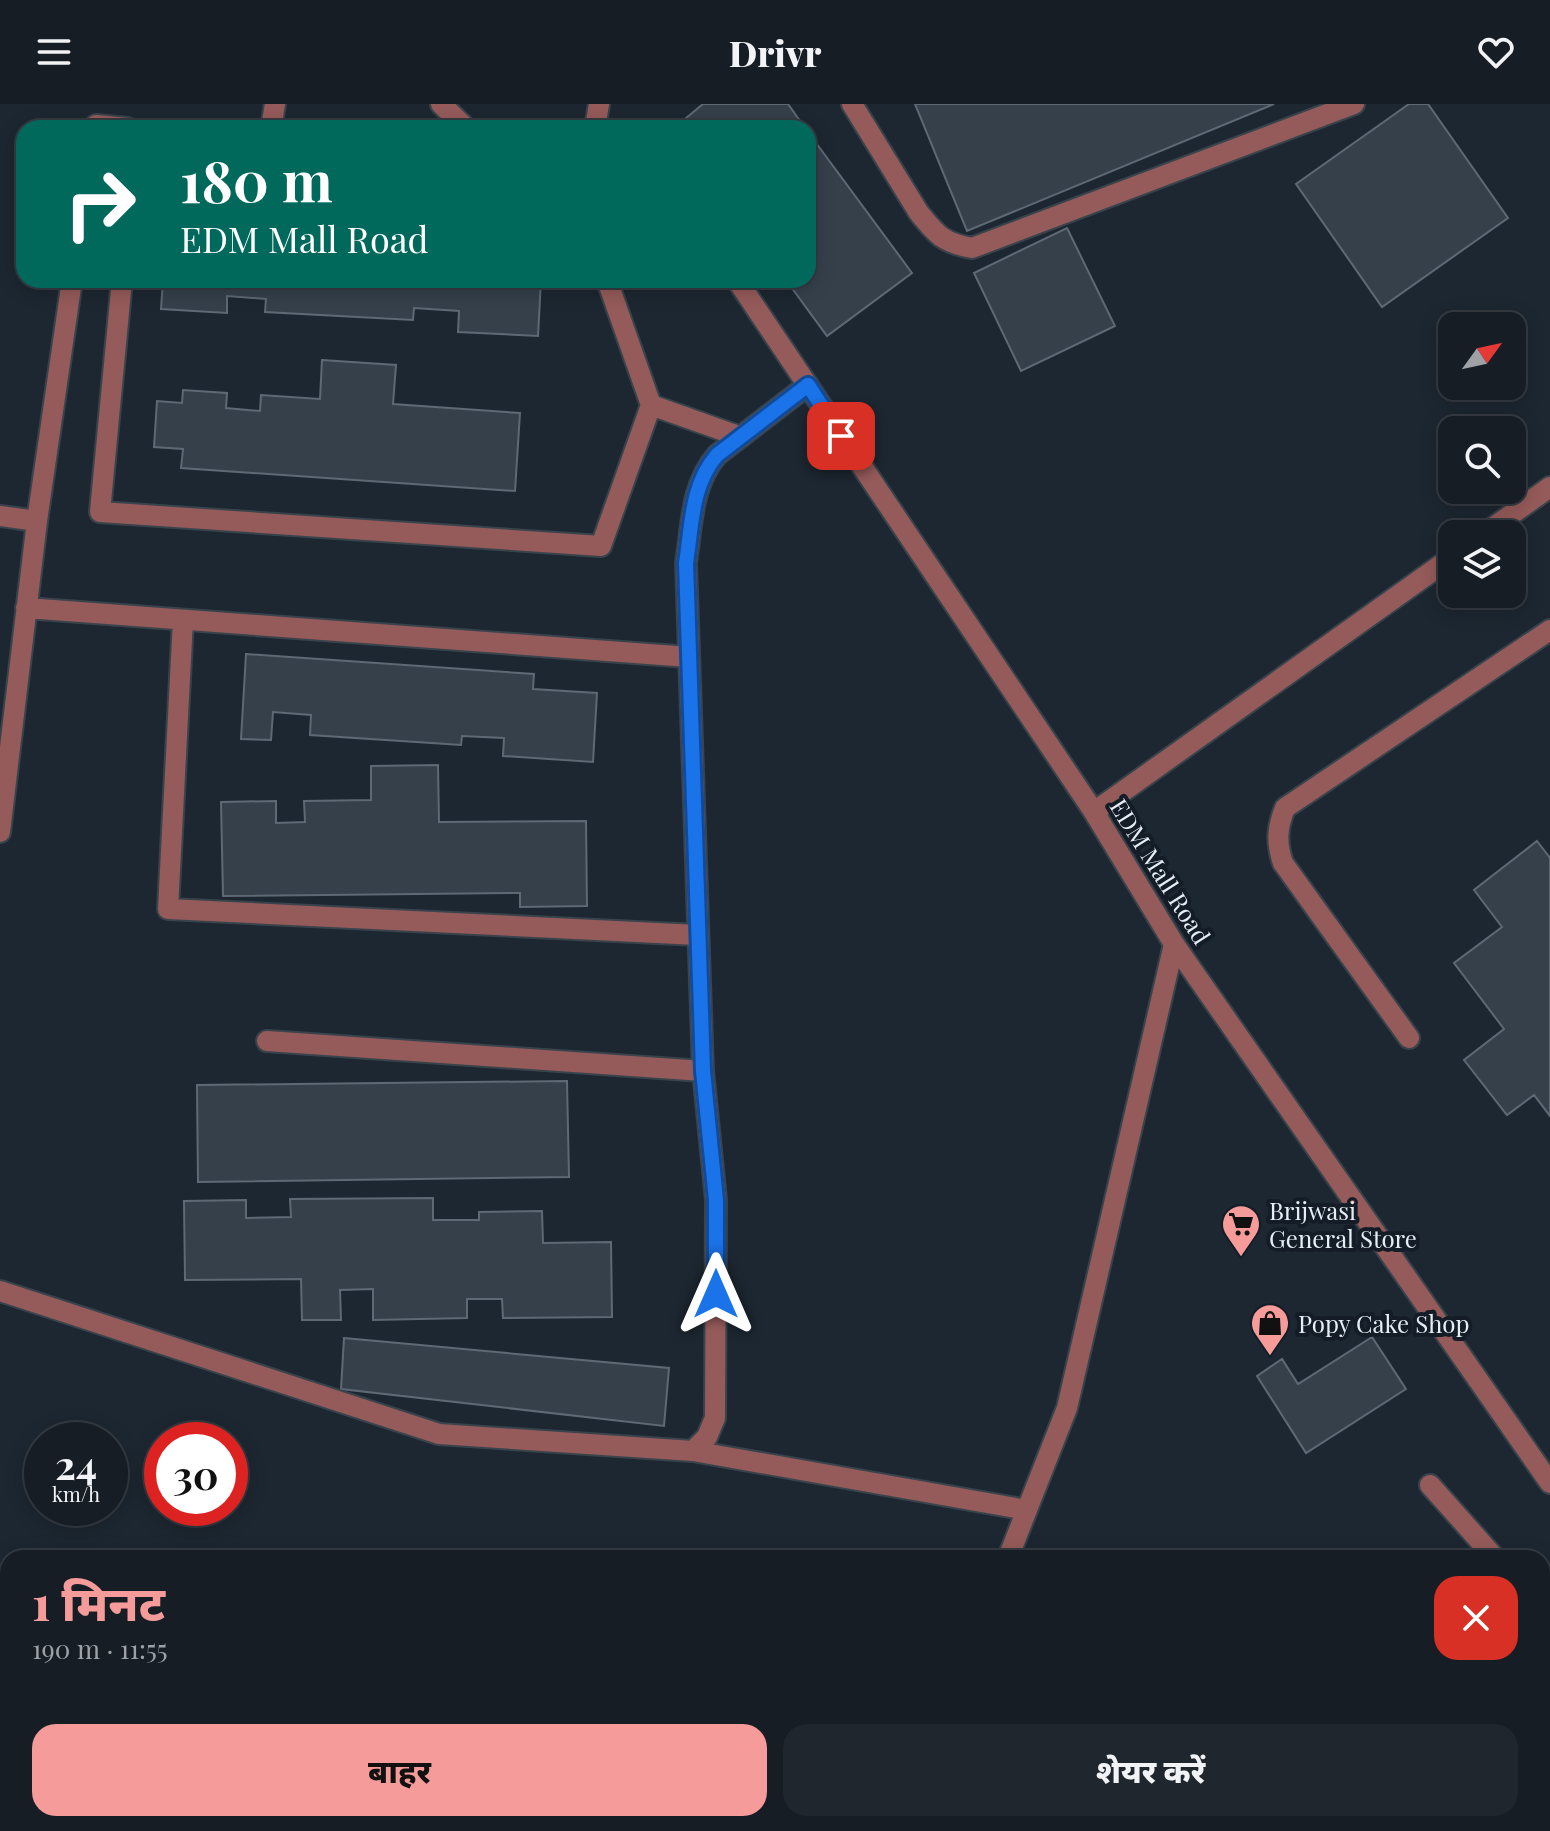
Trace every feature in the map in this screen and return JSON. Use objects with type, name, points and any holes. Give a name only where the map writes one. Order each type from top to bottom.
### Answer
[{"type":"street","points":[[441,104],[458,120]]},
{"type":"street","points":[[852,104],[932,229],[951,244],[972,248],[1354,104]]},
{"type":"street","points":[[0,832],[37,521],[71,288]]},
{"type":"street","points":[[121,288],[100,512],[601,546],[651,405],[610,288]]},
{"type":"street","name":"EDM Mall Road","points":[[742,288],[1094,812],[1174,944],[1550,1483]]},
{"type":"street","points":[[693,1451],[707,1437],[715,1418],[716,1200],[703,1071],[686,563],[698,484],[705,469],[717,455],[808,385]]},
{"type":"street","points":[[651,405],[741,437]]},
{"type":"street","points":[[1504,520],[1550,487]]},
{"type":"street","points":[[0,516],[37,521]]},
{"type":"street","points":[[1094,812],[1438,567]]},
{"type":"street","points":[[26,608],[689,657]]},
{"type":"street","points":[[183,620],[168,909],[698,935]]},
{"type":"street","points":[[1409,1038],[1283,863],[1277,845],[1278,826],[1285,808],[1550,630]]},
{"type":"street","points":[[1011,1550],[1067,1408],[1174,944]]},
{"type":"street","points":[[267,1041],[703,1071]]},
{"type":"street","points":[[0,1291],[439,1434],[693,1451],[1027,1510]]},
{"type":"street","points":[[1430,1485],[1488,1550]]},
{"type":"building","points":[[703,104],[788,104],[799,120],[684,120]]},
{"type":"building","points":[[915,104],[1274,104],[967,231]]},
{"type":"building","points":[[1409,104],[1428,104],[1508,218],[1382,307],[1296,184]]},
{"type":"building","points":[[816,143],[912,273],[827,336],[792,288],[816,288]]},
{"type":"building","points":[[1067,228],[1115,326],[1021,371],[974,273]]},
{"type":"building","points":[[162,288],[541,288],[538,336],[458,332],[459,311],[414,308],[413,320],[265,312],[266,299],[227,296],[227,313],[161,309]]},
{"type":"building","points":[[322,360],[396,365],[393,404],[520,413],[515,491],[181,468],[183,449],[154,447],[157,401],[182,403],[183,390],[227,393],[226,408],[260,411],[261,395],[320,399]]},
{"type":"building","points":[[246,654],[534,674],[533,689],[597,693],[593,762],[503,756],[504,738],[462,736],[461,745],[310,735],[311,715],[273,712],[271,740],[241,739]]},
{"type":"building","points":[[438,765],[439,822],[586,821],[587,906],[520,907],[520,893],[223,896],[221,802],[276,801],[276,823],[305,822],[304,801],[371,800],[371,766]]},
{"type":"building","points":[[1537,841],[1550,858],[1550,1116],[1534,1095],[1507,1115],[1464,1060],[1504,1029],[1454,963],[1502,927],[1474,890]]},
{"type":"building","points":[[567,1081],[569,1177],[198,1182],[197,1085]]},
{"type":"building","points":[[433,1198],[433,1220],[479,1220],[479,1212],[542,1211],[543,1243],[611,1242],[612,1317],[503,1318],[502,1299],[467,1299],[467,1318],[373,1320],[373,1289],[340,1290],[341,1320],[302,1320],[301,1279],[185,1280],[184,1201],[246,1200],[246,1218],[291,1217],[290,1199]]},
{"type":"building","points":[[1372,1337],[1406,1389],[1306,1453],[1257,1376],[1282,1359],[1298,1384]]},
{"type":"building","points":[[344,1338],[669,1368],[664,1426],[341,1389]]},
{"type":"place","name":"Brijwasi General Store","points":[[1241,1258]]},
{"type":"place","name":"Popy Cake Shop","points":[[1270,1357]]},
{"type":"route","points":[[716,1294],[716,1200],[703,1071],[686,563],[698,484],[717,455],[808,385],[841,436]]}]
